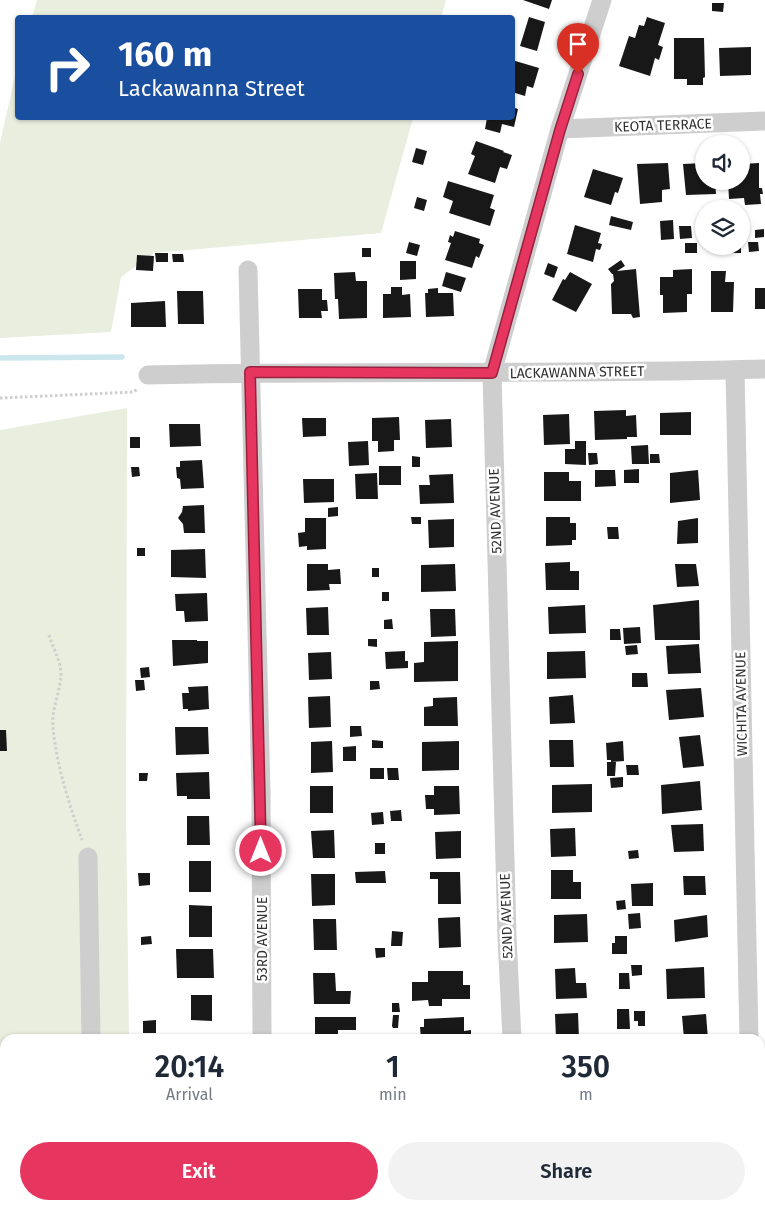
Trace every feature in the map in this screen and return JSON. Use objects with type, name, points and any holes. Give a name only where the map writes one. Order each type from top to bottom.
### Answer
[{"type":"street","name":"52ND AVENUE","points":[[512,1034],[507,937],[492,373],[560,130],[602,0]]},
{"type":"street","name":"KEOTA TERRACE","points":[[560,130],[765,121]]},
{"type":"street","name":"53RD AVENUE","points":[[248,270],[261,793],[262,1034]]},
{"type":"street","name":"LACKAWANNA STREET","points":[[148,375],[250,372],[492,373],[765,369]]},
{"type":"street","name":"WICHITA AVENUE","points":[[735,370],[749,1034]]},
{"type":"street","points":[[88,857],[91,1034]]},
{"type":"path","points":[[0,398],[134,392],[148,375]]},
{"type":"path","points":[[49,635],[58,659],[61,674],[53,722],[54,740],[66,792],[88,857]]},
{"type":"shaded area","points":[[37,0],[446,0],[442,15],[33,15]]},
{"type":"shaded area","points":[[15,76],[15,120],[412,120],[381,233],[154,253],[121,277],[111,332],[0,338],[0,143]]},
{"type":"shaded area","points":[[127,408],[126,815],[129,1034],[0,1034],[0,430]]},
{"type":"building","points":[[523,0],[552,0],[549,9]]},
{"type":"building","points":[[712,3],[724,3],[723,12],[712,11]]},
{"type":"building","points":[[529,17],[545,22],[537,51],[520,46]]},
{"type":"building","points":[[647,17],[665,23],[658,45],[663,47],[659,60],[655,58],[650,76],[619,66],[629,36],[635,38],[639,25],[644,26]]},
{"type":"building","points":[[674,38],[704,38],[705,77],[703,78],[703,85],[687,85],[687,79],[674,79]]},
{"type":"building","points":[[751,47],[751,75],[720,76],[719,48]]},
{"type":"building","points":[[515,61],[539,68],[533,88],[527,86],[525,96],[515,93]]},
{"type":"building","points":[[515,108],[518,109],[514,127],[502,124],[500,133],[485,129],[487,120],[515,120]]},
{"type":"building","points":[[476,141],[512,155],[507,169],[500,167],[495,183],[468,174],[475,156],[471,154]]},
{"type":"building","points":[[416,148],[427,151],[423,165],[412,162]]},
{"type":"building","points":[[668,163],[670,189],[662,190],[662,202],[640,204],[637,164]]},
{"type":"building","points":[[695,163],[695,190],[716,190],[716,194],[686,195],[683,164]]},
{"type":"building","points":[[759,163],[759,188],[762,188],[763,194],[760,194],[761,204],[750,205],[750,200],[744,200],[744,198],[729,199],[728,190],[750,190],[750,164]]},
{"type":"building","points":[[593,169],[623,178],[618,193],[615,192],[611,205],[584,197]]},
{"type":"building","points":[[448,181],[494,195],[490,208],[495,210],[490,226],[449,213],[453,201],[443,197]]},
{"type":"building","points":[[417,197],[427,200],[424,211],[414,208]]},
{"type":"building","points":[[611,216],[633,222],[631,230],[609,225]]},
{"type":"building","points":[[673,220],[674,239],[661,240],[660,221]]},
{"type":"building","points":[[575,225],[601,233],[598,243],[602,244],[600,250],[596,249],[593,262],[567,254]]},
{"type":"building","points":[[679,226],[691,226],[692,238],[680,239]]},
{"type":"building","points":[[764,229],[764,237],[755,238],[755,230]]},
{"type":"building","points":[[455,231],[480,239],[479,243],[484,245],[479,258],[476,256],[472,268],[445,260],[451,243],[448,242],[450,235],[453,237]]},
{"type":"building","points":[[409,242],[420,245],[417,256],[406,253]]},
{"type":"building","points":[[750,242],[758,242],[759,251],[750,252]]},
{"type":"building","points":[[685,243],[695,243],[695,253],[685,253]]},
{"type":"building","points":[[362,248],[371,248],[371,257],[362,257]]},
{"type":"building","points":[[155,253],[168,253],[168,262],[156,262]]},
{"type":"building","points":[[172,254],[183,254],[184,262],[173,262]]},
{"type":"building","points":[[137,255],[154,256],[153,271],[136,270]]},
{"type":"building","points":[[621,260],[625,266],[617,271],[636,269],[640,317],[633,318],[631,314],[612,314],[611,284],[614,281],[613,274],[608,269]]},
{"type":"building","points":[[400,261],[416,261],[416,279],[400,280]]},
{"type":"building","points":[[548,263],[558,267],[554,278],[544,274]]},
{"type":"building","points":[[692,269],[692,294],[687,294],[687,312],[663,313],[660,277],[673,277],[673,270]]},
{"type":"building","points":[[711,271],[726,271],[725,282],[734,282],[733,312],[711,312]]},
{"type":"building","points":[[355,272],[356,281],[367,281],[367,318],[339,319],[338,299],[335,299],[334,273]]},
{"type":"building","points":[[446,272],[466,278],[461,292],[442,286]]},
{"type":"building","points":[[570,272],[592,284],[576,312],[552,300],[563,279],[565,280]]},
{"type":"building","points":[[391,287],[402,287],[402,295],[410,294],[411,317],[383,318],[383,294],[391,294]]},
{"type":"building","points":[[438,288],[438,293],[453,293],[454,316],[426,317],[425,293],[428,293],[428,289]]},
{"type":"building","points":[[755,288],[765,288],[765,309],[755,309]]},
{"type":"building","points":[[298,289],[322,289],[322,300],[327,300],[328,311],[321,311],[322,318],[299,318]]},
{"type":"building","points":[[177,291],[203,291],[204,324],[178,324]]},
{"type":"building","points":[[165,301],[166,327],[131,327],[131,303]]},
{"type":"building","points":[[626,410],[626,416],[636,415],[637,437],[595,440],[594,411]]},
{"type":"building","points":[[691,412],[691,435],[660,435],[660,413]]},
{"type":"building","points":[[569,414],[570,444],[544,445],[543,415]]},
{"type":"building","points":[[399,417],[400,440],[394,440],[394,451],[378,452],[378,441],[372,441],[372,418]]},
{"type":"building","points":[[302,418],[326,418],[326,436],[303,437]]},
{"type":"building","points":[[451,419],[452,447],[426,448],[425,420]]},
{"type":"building","points":[[169,424],[200,424],[201,446],[170,447]]},
{"type":"building","points":[[130,437],[140,437],[140,448],[130,448]]},
{"type":"building","points":[[368,441],[369,465],[349,466],[348,442]]},
{"type":"building","points":[[575,441],[586,441],[586,465],[565,464],[565,449],[575,449]]},
{"type":"building","points":[[648,445],[649,464],[632,464],[631,446]]},
{"type":"building","points":[[588,453],[597,453],[598,464],[589,465]]},
{"type":"building","points":[[650,454],[659,454],[660,463],[650,463]]},
{"type":"building","points":[[412,456],[420,457],[420,467],[412,467]]},
{"type":"building","points":[[202,460],[204,488],[181,489],[176,467],[180,467],[180,461]]},
{"type":"building","points":[[379,466],[401,466],[401,485],[379,485]]},
{"type":"building","points":[[131,467],[139,467],[140,476],[132,477]]},
{"type":"building","points":[[639,469],[639,483],[624,483],[624,470]]},
{"type":"building","points":[[595,470],[615,470],[616,486],[595,487]]},
{"type":"building","points":[[698,470],[700,500],[670,503],[670,473]]},
{"type":"building","points":[[544,472],[569,472],[569,481],[581,481],[581,501],[544,501]]},
{"type":"building","points":[[377,473],[378,499],[356,499],[355,474]]},
{"type":"building","points":[[453,474],[454,503],[420,504],[419,485],[430,485],[429,475]]},
{"type":"building","points":[[303,479],[334,479],[334,502],[304,503]]},
{"type":"building","points":[[204,505],[205,533],[184,533],[183,524],[178,518],[183,506]]},
{"type":"building","points":[[338,507],[338,516],[328,517],[328,508]]},
{"type":"building","points":[[411,517],[421,517],[421,524],[412,524]]},
{"type":"building","points":[[546,517],[570,517],[570,523],[576,523],[576,540],[572,540],[572,545],[546,546]]},
{"type":"building","points":[[305,518],[326,518],[326,549],[307,550],[307,546],[299,547],[298,533],[305,532]]},
{"type":"building","points":[[698,518],[698,543],[677,544],[678,521]]},
{"type":"building","points":[[454,519],[454,547],[429,548],[428,520]]},
{"type":"building","points":[[607,527],[618,527],[619,539],[608,539]]},
{"type":"building","points":[[137,548],[145,548],[145,556],[137,556]]},
{"type":"building","points":[[205,549],[206,578],[171,577],[171,550]]},
{"type":"building","points":[[570,562],[570,571],[579,571],[579,590],[546,590],[545,563]]},
{"type":"building","points":[[307,564],[328,564],[328,570],[340,569],[341,584],[329,584],[330,590],[307,591]]},
{"type":"building","points":[[455,564],[456,591],[421,592],[421,565]]},
{"type":"building","points":[[675,564],[696,564],[699,586],[677,587]]},
{"type":"building","points":[[372,568],[379,568],[379,577],[372,577]]},
{"type":"building","points":[[382,592],[389,592],[389,601],[382,601]]},
{"type":"building","points":[[207,593],[208,621],[185,622],[184,611],[176,611],[175,594]]},
{"type":"building","points":[[699,600],[700,640],[655,640],[653,605]]},
{"type":"building","points":[[585,605],[586,633],[549,634],[548,607]]},
{"type":"building","points":[[328,607],[329,635],[307,635],[306,608]]},
{"type":"building","points":[[430,609],[455,609],[456,636],[431,637]]},
{"type":"building","points":[[392,619],[393,629],[384,629],[384,620]]},
{"type":"building","points":[[640,627],[641,643],[624,644],[623,628]]},
{"type":"building","points":[[610,629],[620,629],[621,640],[610,640]]},
{"type":"building","points":[[368,639],[377,639],[377,647],[368,646]]},
{"type":"building","points":[[172,640],[208,641],[208,663],[173,666]]},
{"type":"building","points":[[458,641],[458,681],[414,682],[414,663],[424,662],[424,642]]},
{"type":"building","points":[[699,644],[701,673],[668,674],[666,646]]},
{"type":"building","points":[[637,645],[638,654],[626,655],[625,646]]},
{"type":"building","points":[[405,651],[405,661],[408,661],[408,668],[386,669],[385,652]]},
{"type":"building","points":[[585,651],[586,678],[547,679],[547,652]]},
{"type":"building","points":[[331,652],[332,679],[309,680],[308,653]]},
{"type":"building","points":[[149,667],[150,677],[141,678],[140,668]]},
{"type":"building","points":[[632,673],[647,673],[648,687],[632,687]]},
{"type":"building","points":[[135,680],[144,680],[145,690],[136,691]]},
{"type":"building","points":[[370,681],[379,681],[380,689],[370,690]]},
{"type":"building","points":[[208,686],[209,709],[188,711],[188,709],[183,709],[182,693],[189,693],[188,687]]},
{"type":"building","points":[[701,688],[704,717],[669,720],[666,690]]},
{"type":"building","points":[[573,695],[575,723],[550,724],[549,697]]},
{"type":"building","points":[[330,696],[331,727],[309,728],[308,697]]},
{"type":"building","points":[[457,697],[458,726],[424,726],[424,707],[433,706],[433,698]]},
{"type":"building","points":[[350,726],[361,726],[362,736],[350,737]]},
{"type":"building","points":[[175,727],[208,727],[209,754],[176,755]]},
{"type":"building","points":[[0,730],[6,730],[7,751],[0,751]]},
{"type":"building","points":[[700,735],[704,766],[683,768],[679,737]]},
{"type":"building","points":[[372,740],[383,741],[383,748],[372,748]]},
{"type":"building","points":[[549,740],[573,740],[574,767],[550,767]]},
{"type":"building","points":[[332,741],[333,772],[311,773],[311,742]]},
{"type":"building","points":[[459,741],[459,770],[422,771],[422,742]]},
{"type":"building","points":[[623,741],[624,761],[611,762],[611,760],[607,760],[606,743]]},
{"type":"building","points":[[356,746],[356,761],[343,761],[343,747]]},
{"type":"building","points":[[607,762],[616,762],[615,776],[607,776]]},
{"type":"building","points":[[626,765],[638,765],[639,775],[627,775]]},
{"type":"building","points":[[370,768],[384,768],[384,779],[370,779]]},
{"type":"building","points":[[387,768],[398,768],[399,780],[388,780]]},
{"type":"building","points":[[209,772],[210,799],[187,799],[187,796],[177,796],[176,773]]},
{"type":"building","points":[[139,773],[148,773],[147,781],[139,781]]},
{"type":"building","points":[[623,777],[623,787],[611,788],[610,778]]},
{"type":"building","points":[[700,781],[702,810],[662,814],[661,785]]},
{"type":"building","points":[[592,784],[592,812],[552,813],[552,785]]},
{"type":"building","points":[[310,786],[333,786],[333,813],[310,813]]},
{"type":"building","points":[[434,786],[459,786],[460,814],[434,815],[434,809],[426,809],[425,795],[434,795]]},
{"type":"building","points":[[401,810],[402,821],[391,821],[390,811]]},
{"type":"building","points":[[383,812],[384,824],[372,825],[371,813]]},
{"type":"building","points":[[187,816],[209,816],[210,845],[187,845]]},
{"type":"building","points":[[703,824],[704,851],[674,852],[671,825]]},
{"type":"building","points":[[575,828],[576,856],[551,857],[550,829]]},
{"type":"building","points":[[334,830],[335,858],[313,858],[311,831]]},
{"type":"building","points":[[461,831],[461,858],[436,859],[435,832]]},
{"type":"building","points":[[375,843],[385,843],[385,854],[375,854]]},
{"type":"building","points":[[638,850],[639,858],[629,859],[628,851]]},
{"type":"building","points":[[189,861],[211,861],[211,892],[189,892]]},
{"type":"building","points":[[551,870],[573,870],[573,882],[581,882],[581,899],[551,899]]},
{"type":"building","points":[[385,871],[386,883],[356,883],[355,872]]},
{"type":"building","points":[[430,872],[460,872],[461,904],[438,904],[438,879],[430,879]]},
{"type":"building","points":[[138,873],[150,873],[150,885],[139,886]]},
{"type":"building","points":[[311,874],[335,874],[335,905],[312,906]]},
{"type":"building","points":[[683,876],[705,876],[706,895],[684,895]]},
{"type":"building","points":[[653,883],[653,906],[632,906],[631,884]]},
{"type":"building","points":[[625,900],[626,909],[617,910],[616,901]]},
{"type":"building","points":[[189,905],[212,906],[212,937],[189,937]]},
{"type":"building","points":[[640,913],[641,928],[629,929],[628,914]]},
{"type":"building","points":[[587,914],[588,942],[554,943],[554,915]]},
{"type":"building","points":[[707,915],[708,937],[675,942],[674,920]]},
{"type":"building","points":[[460,917],[461,947],[439,948],[438,918]]},
{"type":"building","points":[[313,919],[336,919],[337,950],[314,950]]},
{"type":"building","points":[[392,931],[403,932],[402,946],[391,946]]},
{"type":"building","points":[[151,936],[152,944],[141,945],[141,937]]},
{"type":"building","points":[[615,936],[627,936],[627,954],[612,954],[612,943],[615,943]]},
{"type":"building","points":[[375,948],[385,948],[385,957],[376,958]]},
{"type":"building","points":[[176,949],[213,949],[214,978],[177,978]]},
{"type":"building","points":[[631,965],[642,965],[642,975],[632,976]]},
{"type":"building","points":[[704,967],[705,998],[667,999],[666,969]]},
{"type":"building","points":[[575,968],[576,983],[586,983],[587,998],[556,999],[555,969]]},
{"type":"building","points":[[428,971],[463,971],[463,985],[470,985],[470,999],[442,999],[442,1006],[429,1006],[428,1000],[412,1001],[412,982],[428,982]]},
{"type":"building","points":[[313,973],[335,973],[336,991],[351,991],[350,1004],[314,1004]]},
{"type":"building","points":[[619,973],[629,973],[630,989],[619,989]]},
{"type":"building","points":[[191,995],[212,995],[212,1021],[191,1020]]},
{"type":"building","points":[[392,1003],[399,1003],[400,1012],[392,1012]]},
{"type":"building","points":[[617,1009],[629,1009],[630,1029],[617,1029]]},
{"type":"building","points":[[634,1011],[645,1011],[645,1026],[638,1026],[638,1021],[634,1021]]},
{"type":"building","points":[[578,1013],[579,1034],[556,1034],[555,1014]]},
{"type":"building","points":[[706,1014],[708,1034],[684,1034],[682,1016]]},
{"type":"building","points":[[393,1015],[399,1015],[398,1028],[393,1028],[392,1026]]},
{"type":"building","points":[[315,1017],[356,1017],[356,1030],[338,1030],[338,1034],[315,1034]]},
{"type":"building","points":[[464,1017],[464,1031],[471,1030],[471,1034],[421,1034],[420,1027],[424,1027],[424,1019]]},
{"type":"building","points":[[156,1020],[156,1033],[143,1033],[143,1021]]},
{"type":"waterway","points":[[0,358],[122,357]]},
{"type":"route","points":[[261,851],[250,372],[492,373],[560,130],[578,74]]}]
